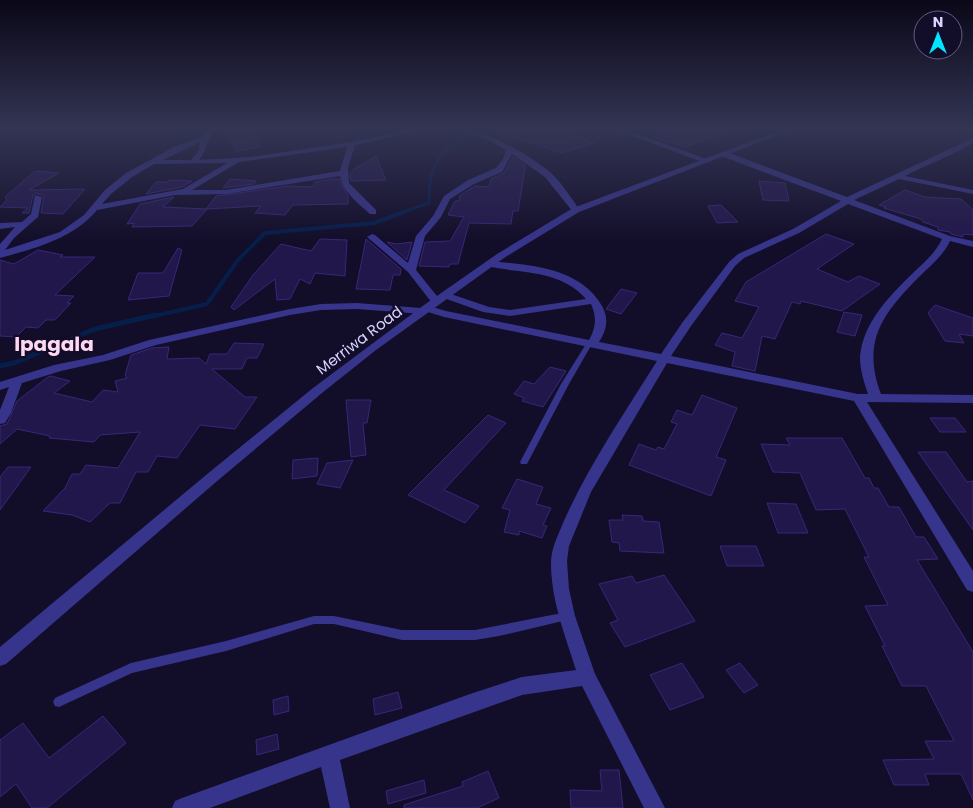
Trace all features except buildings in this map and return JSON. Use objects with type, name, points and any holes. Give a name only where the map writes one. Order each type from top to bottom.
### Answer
[{"type":"street","points":[[0,255],[59,237],[87,217],[119,182],[142,168]]},
{"type":"street","points":[[176,193],[195,186],[225,168]]},
{"type":"street","points":[[344,168],[342,173],[345,184],[373,212]]},
{"type":"street","points":[[411,270],[421,236],[437,217],[447,198],[471,182],[501,168]]},
{"type":"street","points":[[537,168],[548,175],[576,210]]},
{"type":"street","name":"Merriwa Road","points":[[0,658],[297,407],[432,304],[546,225],[576,210],[690,168]]},
{"type":"street","points":[[761,168],[947,238],[973,244]]},
{"type":"street","points":[[655,808],[587,677],[567,616],[559,572],[562,546],[584,491],[663,360],[686,325],[732,264],[741,256],[796,231],[847,200],[917,168]]},
{"type":"street","points":[[94,208],[176,193],[226,192],[342,173]]},
{"type":"street","points":[[898,177],[973,192]]},
{"type":"street","points":[[0,250],[35,215],[38,197]]},
{"type":"street","points":[[0,226],[26,224]]},
{"type":"street","points":[[372,237],[411,270],[432,304],[444,314],[663,360],[858,398],[973,399]]},
{"type":"street","points":[[876,399],[866,368],[869,338],[873,326],[910,281],[942,250],[947,238]]},
{"type":"street","points":[[490,264],[528,268],[554,274],[575,283],[593,301],[602,318],[598,335],[590,345]]},
{"type":"street","points":[[0,386],[58,368],[106,358],[154,342],[283,313],[321,308],[432,304],[510,313],[593,301]]},
{"type":"street","points":[[0,420],[5,413],[17,381]]},
{"type":"street","points":[[858,398],[973,584]]},
{"type":"street","points":[[182,808],[470,703],[522,686],[587,677]]},
{"type":"street","points":[[329,755],[340,808]]},
{"type":"lane","points":[[524,462],[565,384],[590,345]]},
{"type":"lane","points":[[59,702],[131,668],[226,646],[314,620],[334,620],[402,635],[475,635],[567,616]]},
{"type":"waterway","points":[[400,213],[429,203],[429,187],[435,168]]},
{"type":"waterway","points":[[150,317],[207,304],[238,260],[265,233],[374,223],[404,212]]},
{"type":"waterway","points":[[0,366],[14,363],[95,329],[156,315]]},
{"type":"district","name":"Ipagala","points":[[54,344]]}]
